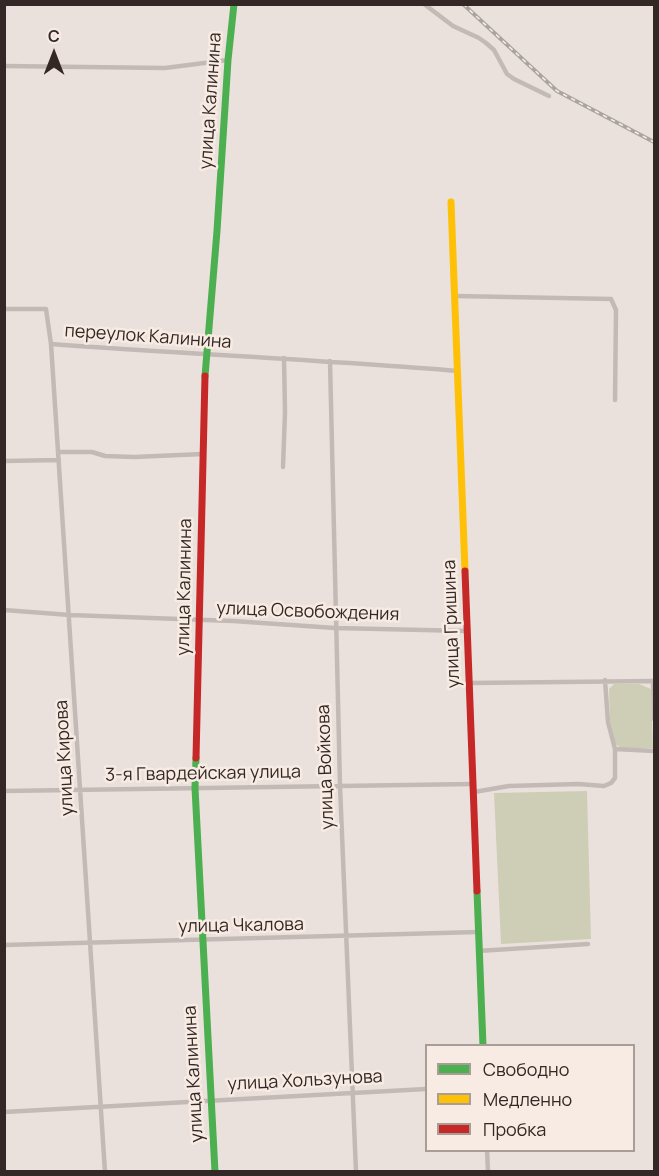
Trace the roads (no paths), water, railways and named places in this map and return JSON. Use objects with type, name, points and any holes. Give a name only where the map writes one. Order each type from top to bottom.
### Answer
[{"type":"street","name":"улица Калинина","points":[[215,1172],[201,941],[195,788],[205,355],[234,4]]},
{"type":"street","points":[[424,4],[453,26],[486,43],[494,50],[507,74],[549,96]]},
{"type":"street","points":[[4,66],[165,68],[228,60]]},
{"type":"street","name":"улица Гришина","points":[[451,202],[483,1044]]},
{"type":"street","points":[[456,296],[611,298],[616,310],[615,400]]},
{"type":"street","name":"переулок Калинина","points":[[4,309],[46,309],[51,344],[205,355],[330,360],[458,371]]},
{"type":"street","name":"улица Кирова","points":[[51,344],[105,1172]]},
{"type":"street","points":[[283,467],[284,358]]},
{"type":"street","name":"улица Войкова","points":[[330,360],[340,786],[356,1172]]},
{"type":"street","points":[[58,452],[92,452],[105,456],[134,457],[203,454]]},
{"type":"street","points":[[4,461],[59,460]]},
{"type":"street","name":"улица Освобождения","points":[[4,610],[335,628],[467,631]]},
{"type":"street","points":[[474,792],[509,786],[578,784],[604,786],[611,783],[615,778],[615,749],[608,722],[605,680]]},
{"type":"street","points":[[470,683],[654,681],[654,719]]},
{"type":"street","points":[[615,749],[654,751]]},
{"type":"street","name":"3-я Гвардейская улица","points":[[4,791],[473,784]]},
{"type":"street","name":"улица Чкалова","points":[[4,945],[477,932]]},
{"type":"street","points":[[478,951],[588,944]]},
{"type":"street","name":"улица Хользунова","points":[[4,1112],[425,1089]]},
{"type":"street","points":[[487,1152],[488,1172]]},
{"type":"railway","points":[[463,4],[557,91],[654,142]]}]
